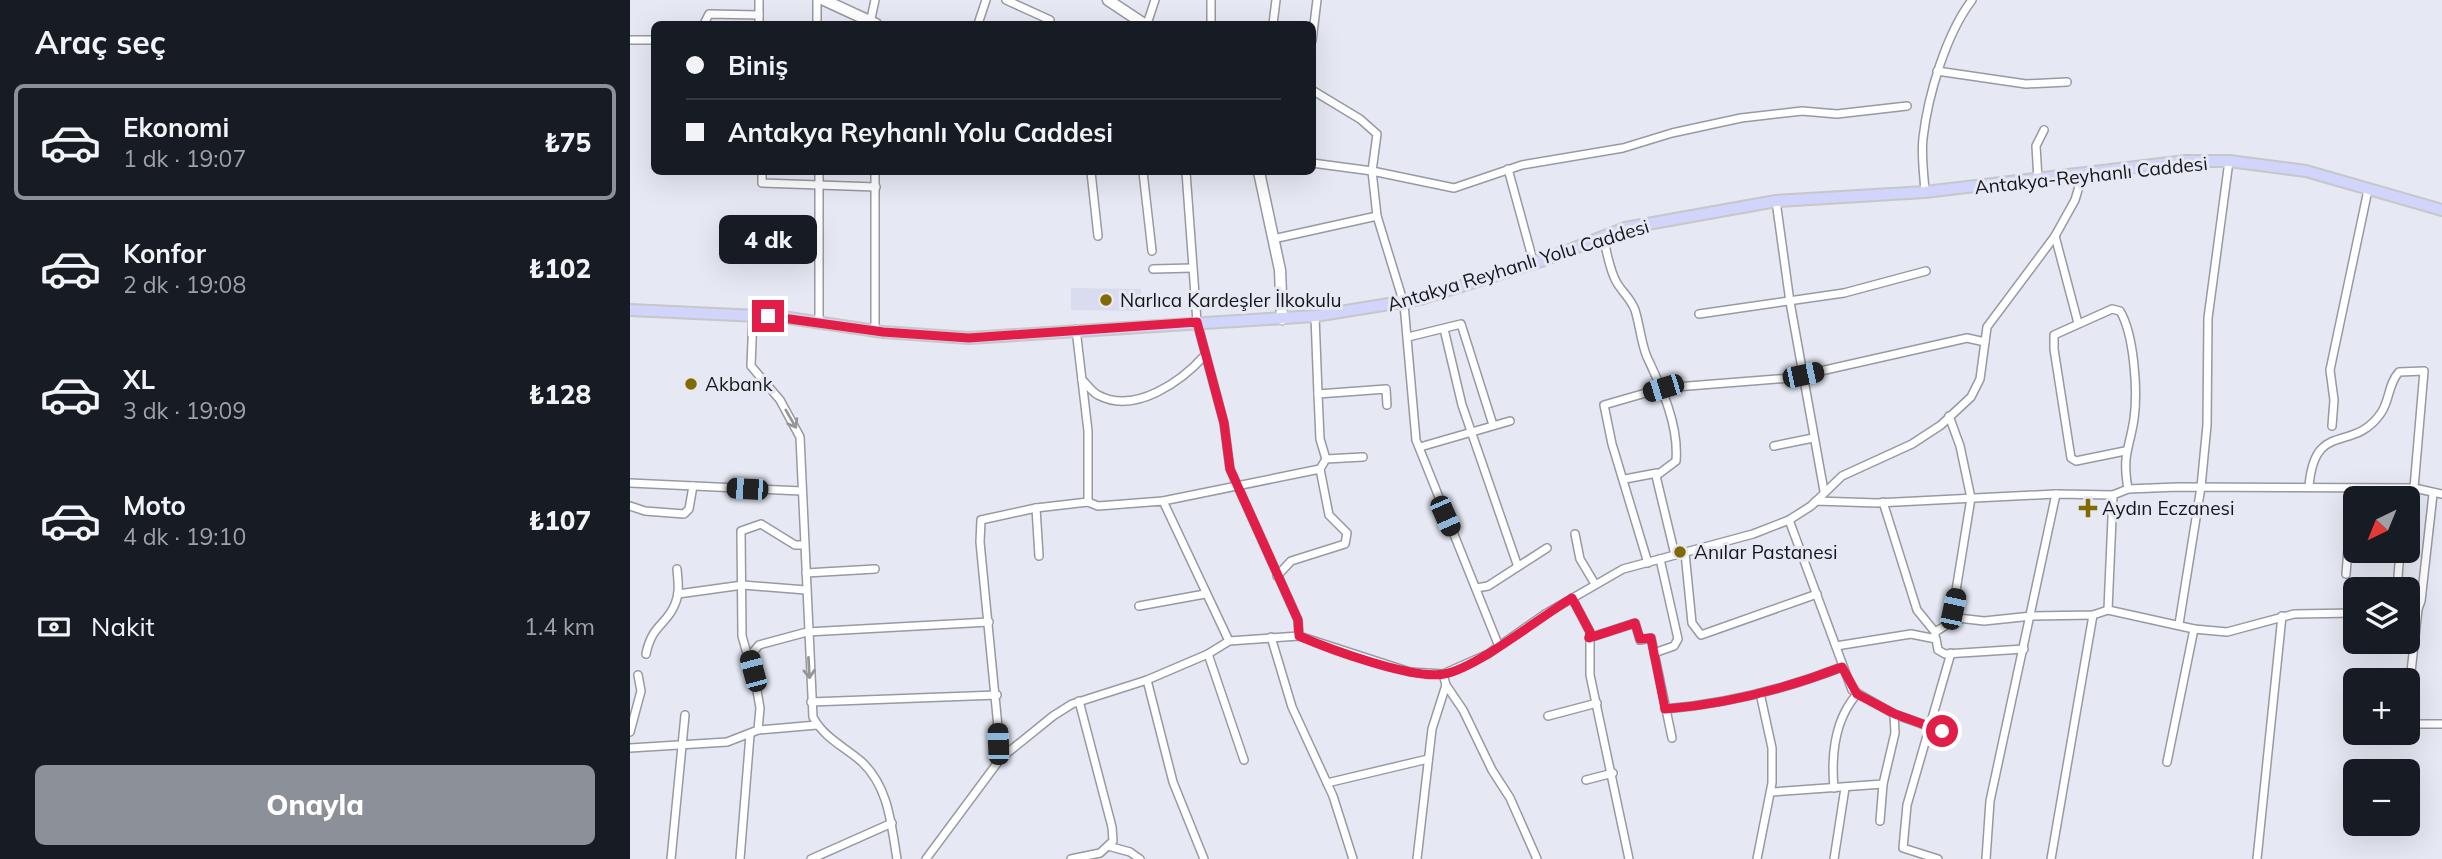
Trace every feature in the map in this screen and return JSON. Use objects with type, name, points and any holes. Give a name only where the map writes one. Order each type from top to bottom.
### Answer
[{"type":"main road","points":[[824,0],[866,21]]},
{"type":"main road","points":[[1108,0],[1141,21]]},
{"type":"main road","name":"Antakya-Reyhanlı Caddesi","points":[[1776,201],[1925,192],[2186,161],[2229,161],[2306,171],[2442,210]]},
{"type":"main road","points":[[1260,175],[1283,299],[1282,318]]},
{"type":"main road","name":"Antakya Reyhanlı Yolu Caddesi","points":[[630,310],[753,316],[876,331],[969,338],[1076,329],[1315,317],[1404,304],[1534,264],[1625,228],[1776,201]]},
{"type":"street","points":[[759,0],[759,21]]},
{"type":"street","points":[[817,0],[817,21]]},
{"type":"street","points":[[872,21],[875,0]]},
{"type":"street","points":[[979,21],[986,0]]},
{"type":"street","points":[[1006,0],[1050,21]]},
{"type":"street","points":[[1147,21],[1155,0]]},
{"type":"street","points":[[1211,21],[1212,0]]},
{"type":"street","points":[[1273,21],[1276,0]]},
{"type":"street","points":[[1314,21],[1317,0]]},
{"type":"street","points":[[1925,192],[1923,138],[1937,71],[1949,39],[1972,0]]},
{"type":"street","points":[[706,21],[709,14],[759,15]]},
{"type":"street","points":[[630,40],[651,40]]},
{"type":"street","points":[[1937,71],[2026,84],[2067,82]]},
{"type":"street","points":[[1316,92],[1360,119],[1377,134],[1372,171],[1377,216],[1404,304],[1410,396],[1420,447],[1498,644]]},
{"type":"street","points":[[1316,164],[1372,171],[1454,188],[1508,169],[1623,148],[1672,133],[1741,118],[1779,116],[1802,111],[1838,114],[1907,106]]},
{"type":"street","points":[[2038,179],[2036,146],[2045,130]]},
{"type":"street","points":[[2179,624],[2202,487],[2207,425],[2208,318],[2229,161]]},
{"type":"street","points":[[1508,169],[1534,264]]},
{"type":"street","points":[[1811,506],[1842,476],[1912,443],[1949,416],[1978,388],[1987,327],[2055,236],[2075,200],[2083,173]]},
{"type":"street","points":[[762,175],[762,183],[876,187]]},
{"type":"street","points":[[819,323],[820,175]]},
{"type":"street","points":[[875,175],[876,331]]},
{"type":"street","points":[[1091,175],[1098,236]]},
{"type":"street","points":[[1143,175],[1153,251]]},
{"type":"street","points":[[1186,175],[1197,322],[1236,485],[1298,620],[1299,636]]},
{"type":"street","points":[[2332,426],[2334,400],[2330,370],[2368,190]]},
{"type":"street","points":[[1776,201],[1790,302],[1824,491]]},
{"type":"street","points":[[1273,239],[1377,216]]},
{"type":"street","points":[[2055,236],[2078,323]]},
{"type":"street","points":[[1603,237],[1617,284],[1628,295],[1646,355],[1663,388],[1677,449],[1676,461],[1657,473],[1625,479]]},
{"type":"street","points":[[1153,269],[1192,268]]},
{"type":"street","points":[[1699,314],[1844,293],[1926,271]]},
{"type":"street","points":[[2125,451],[2076,461],[2071,458],[2054,335],[2112,309],[2120,311],[2127,322],[2136,393],[2135,416],[2124,462],[2128,489]]},
{"type":"street","points":[[753,316],[751,366],[780,400],[800,437],[811,702],[817,725],[876,778],[892,823],[897,859]]},
{"type":"street","points":[[1277,576],[1291,561],[1339,548],[1348,539],[1348,533],[1329,515],[1320,470],[1326,459],[1320,439],[1315,317]]},
{"type":"street","points":[[1408,337],[1461,324],[1493,425]]},
{"type":"street","points":[[1076,329],[1088,431],[1088,502]]},
{"type":"street","points":[[1444,329],[1472,433],[1517,564]]},
{"type":"street","points":[[1648,563],[1625,479],[1612,444],[1604,405],[1663,388],[1803,376],[1967,338],[1985,342]]},
{"type":"street","points":[[1082,379],[1098,395],[1116,399],[1153,395],[1188,375],[1205,355]]},
{"type":"street","points":[[2309,486],[2311,464],[2317,451],[2374,421],[2382,412],[2393,378],[2399,372],[2424,371],[2410,486]]},
{"type":"street","points":[[1318,394],[1386,389],[1387,405]]},
{"type":"street","points":[[1949,416],[1960,446],[1971,498],[1953,609],[1958,618]]},
{"type":"street","points":[[1420,447],[1510,421]]},
{"type":"street","points":[[1774,446],[1813,438]]},
{"type":"street","points":[[1326,459],[1363,457]]},
{"type":"street","points":[[1001,758],[997,695],[980,542],[981,520],[1036,508],[1088,502],[1098,506],[1163,501],[1320,470]]},
{"type":"street","points":[[1657,473],[1675,555]]},
{"type":"street","points":[[630,483],[802,491]]},
{"type":"street","points":[[630,506],[645,511],[684,514],[689,509],[693,486]]},
{"type":"street","points":[[926,859],[1001,758],[1053,716],[1079,701],[1147,680],[1208,654],[1229,641],[1299,636],[1410,673],[1443,674],[1488,654],[1498,644],[1623,569],[1685,553],[1789,520],[1816,501],[1883,502],[2056,494],[2112,495],[2128,489],[2202,487],[2343,488]]},
{"type":"street","points":[[2420,491],[2442,494]]},
{"type":"street","points":[[1986,859],[1990,801],[2032,616],[2056,494]]},
{"type":"street","points":[[2420,600],[2426,570],[2433,494]]},
{"type":"street","points":[[2108,610],[2112,495]]},
{"type":"street","points":[[1163,501],[1229,641]]},
{"type":"street","points":[[1883,502],[1917,610],[1936,636],[1938,650],[1951,653],[2024,649]]},
{"type":"street","points":[[1036,508],[1039,556]]},
{"type":"street","points":[[1789,520],[1842,667],[1857,694],[1895,714],[1955,736]]},
{"type":"street","points":[[758,730],[760,708],[742,636],[744,528],[761,524],[795,545],[804,545]]},
{"type":"street","points":[[1575,534],[1580,559],[1595,584]]},
{"type":"street","points":[[1476,588],[1488,586],[1517,564],[1547,548]]},
{"type":"street","points":[[1685,553],[1692,624],[1701,635],[1817,594]]},
{"type":"street","points":[[1654,653],[1674,646],[1678,639],[1660,559]]},
{"type":"street","points":[[2346,574],[2347,564]]},
{"type":"street","points":[[646,654],[656,626],[675,607],[678,594],[677,569]]},
{"type":"street","points":[[806,573],[874,569]]},
{"type":"street","points":[[678,594],[743,585],[806,590]]},
{"type":"street","points":[[1139,606],[1205,594]]},
{"type":"street","points":[[1572,598],[1590,632],[1590,675],[1613,773],[1629,859]]},
{"type":"street","points":[[1836,646],[1911,634],[1936,636],[1958,618],[1984,621],[2032,616],[2093,615],[2108,610],[2194,629],[2227,632],[2282,616],[2314,612],[2343,613]]},
{"type":"street","points":[[2051,859],[2093,615]]},
{"type":"street","points":[[2257,859],[2282,616]]},
{"type":"street","points":[[749,657],[759,645],[807,632],[989,622]]},
{"type":"street","points":[[1589,638],[1635,623],[1640,639],[1651,638],[1672,738]]},
{"type":"street","points":[[2167,762],[2194,629]]},
{"type":"street","points":[[1271,637],[1292,707],[1327,783],[1353,859]]},
{"type":"street","points":[[1938,859],[1922,857],[1903,848],[1902,841],[1907,806],[1951,653]]},
{"type":"street","points":[[1208,654],[1244,760]]},
{"type":"street","points":[[2413,654],[2411,724],[2442,724]]},
{"type":"street","points":[[1665,709],[1709,705],[1794,685],[1842,667]]},
{"type":"street","points":[[1443,674],[1446,685],[1463,710],[1492,770],[1510,798],[1536,859]]},
{"type":"street","points":[[630,732],[641,691],[638,675]]},
{"type":"street","points":[[1147,680],[1174,782],[1204,859]]},
{"type":"street","points":[[1417,859],[1432,729],[1446,685]]},
{"type":"street","points":[[1757,859],[1772,792],[1772,748],[1760,693]]},
{"type":"street","points":[[1834,788],[1837,734],[1846,707],[1857,694]]},
{"type":"street","points":[[811,702],[997,695]]},
{"type":"street","points":[[1071,859],[1100,853],[1113,841],[1112,827],[1079,701]]},
{"type":"street","points":[[1548,716],[1597,703]]},
{"type":"street","points":[[1880,821],[1883,784],[1895,733],[1895,714]]},
{"type":"street","points":[[671,859],[685,715]]},
{"type":"street","points":[[630,748],[727,742],[758,730],[817,725]]},
{"type":"street","points":[[740,859],[750,735]]},
{"type":"street","points":[[1327,783],[1428,759]]},
{"type":"street","points":[[1586,780],[1613,773]]},
{"type":"street","points":[[1772,792],[1883,784]]},
{"type":"street","points":[[1834,859],[1845,788]]},
{"type":"street","points":[[811,859],[892,823]]},
{"type":"street","points":[[1108,846],[1130,852],[1140,859]]},
{"type":"shaded area","name":"Narlıca Kardeşler İlkokulu","points":[[1071,288],[1141,289],[1140,311],[1071,310]]},
{"type":"place","name":"Narlıca Kardeşler İlkokulu","points":[[1106,300]]},
{"type":"place","name":"Akbank","points":[[691,384]]},
{"type":"place","name":"Aydın Eczanesi","points":[[2088,508]]},
{"type":"place","name":"Anılar Pastanesi","points":[[1680,552]]},
{"type":"route","points":[[768,316],[883,332],[958,338],[1197,322],[1224,423],[1230,469],[1298,620],[1299,636],[1410,673],[1443,674],[1488,654],[1498,644],[1572,598],[1590,632],[1589,638],[1635,623],[1640,639],[1651,638],[1665,709],[1709,705],[1794,685],[1842,667],[1852,690],[1857,694],[1895,714],[1942,731]]}]
